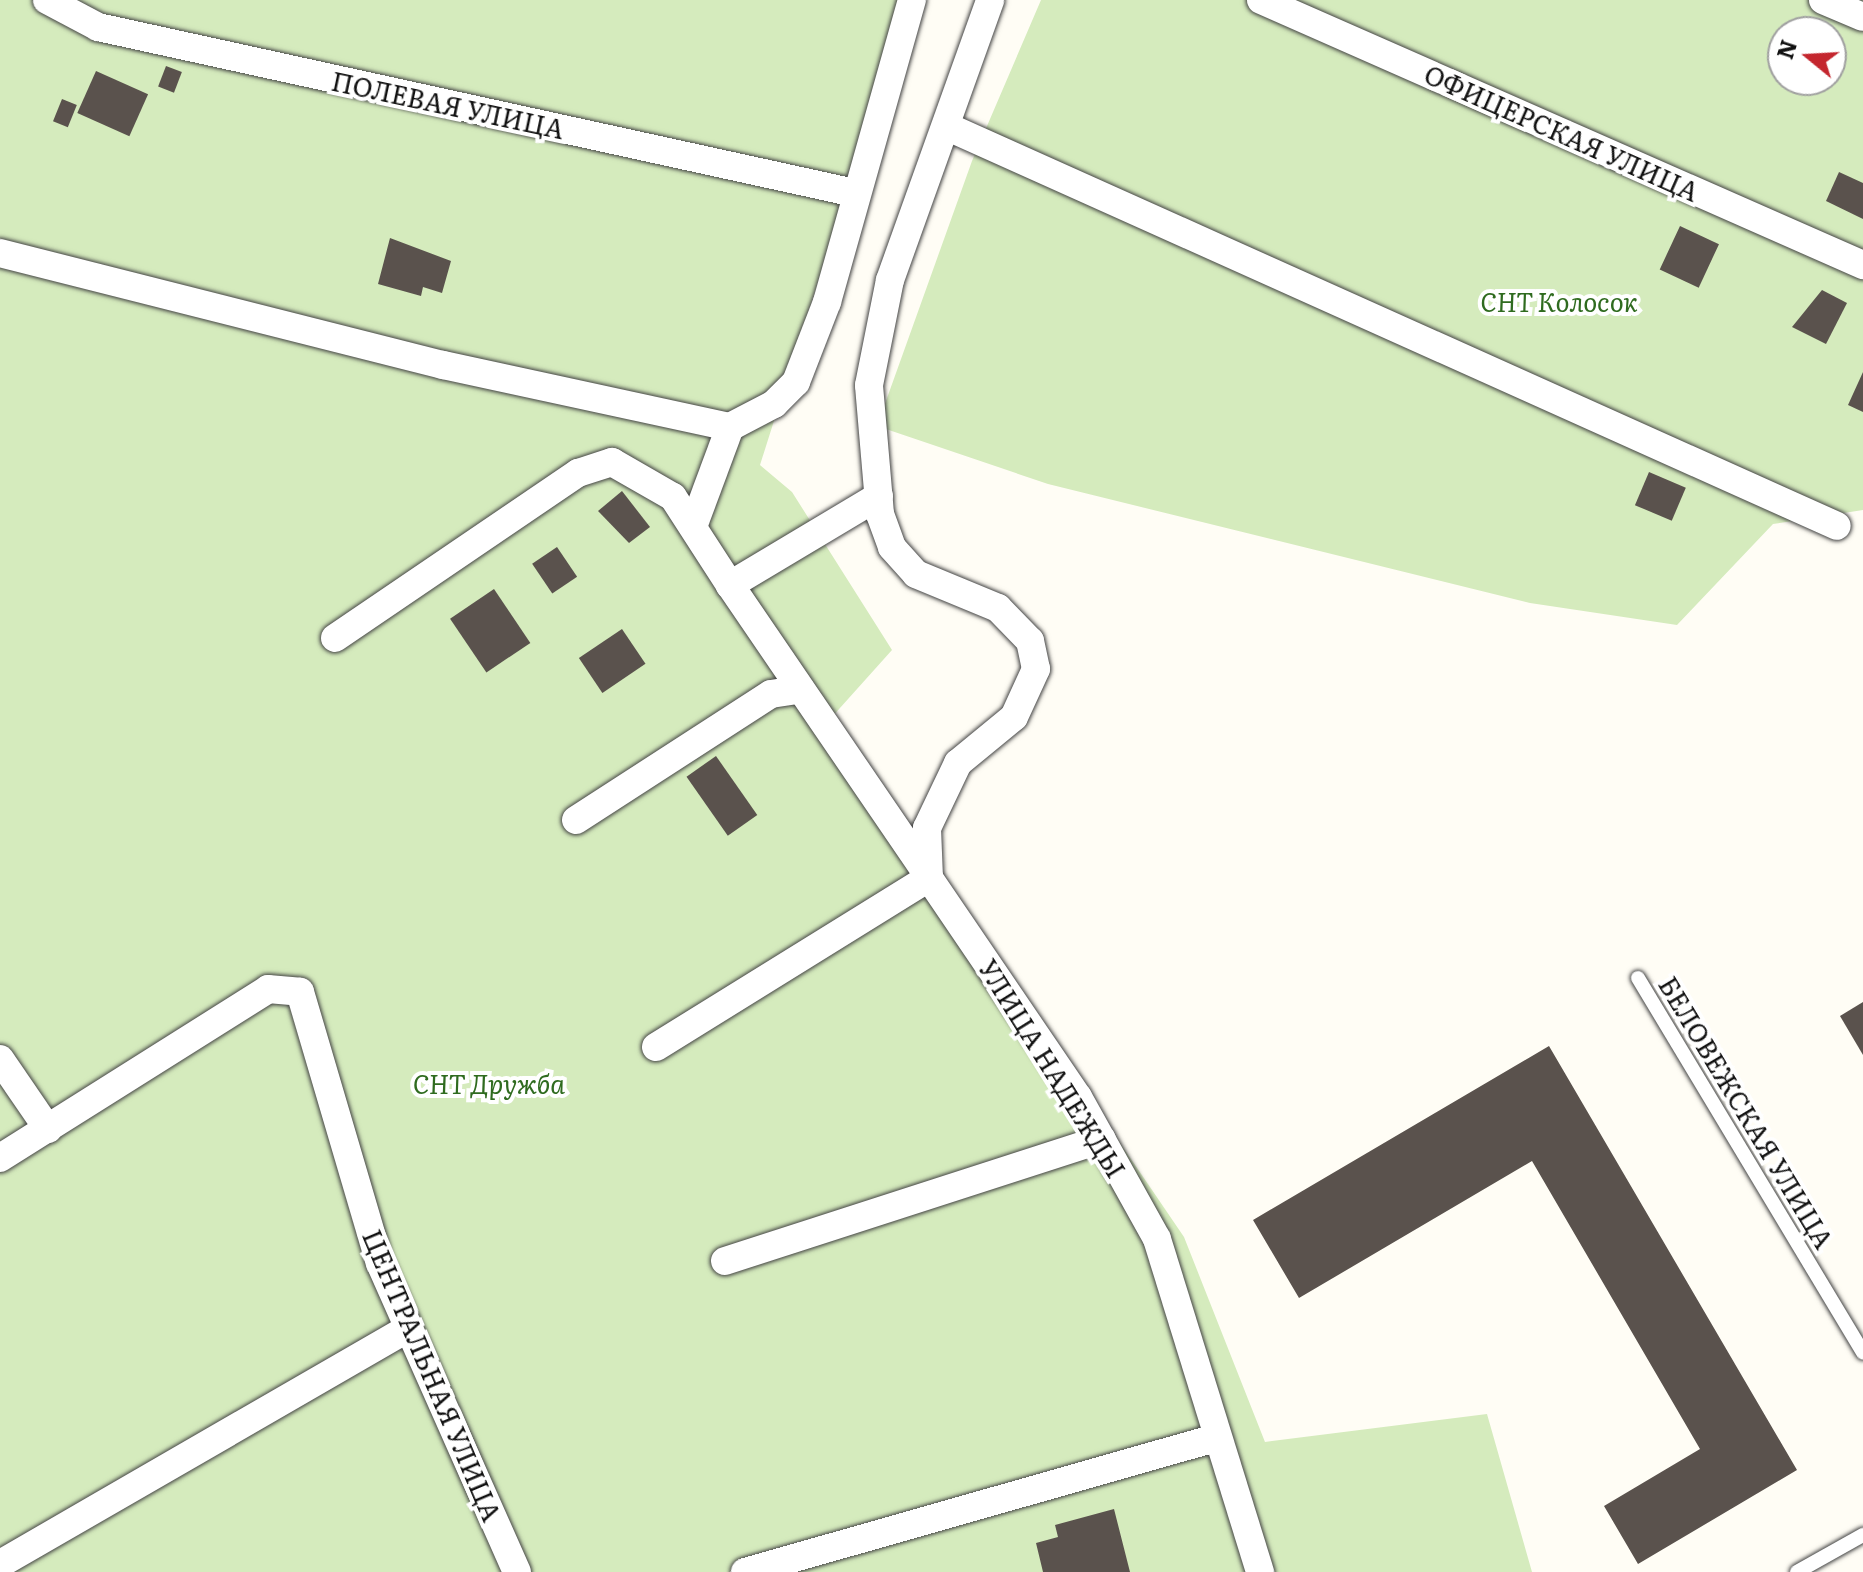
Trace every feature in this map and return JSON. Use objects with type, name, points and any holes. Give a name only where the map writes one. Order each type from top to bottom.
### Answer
[{"type":"street","name":"ПОЛЕВАЯ УЛИЦА","points":[[47,0],[98,27],[855,193]]},
{"type":"street","points":[[0,253],[443,365],[730,427],[774,404],[796,382],[912,0]]},
{"type":"street","points":[[656,1047],[929,878],[927,828],[958,763],[1014,717],[1036,669],[1030,641],[998,608],[908,565],[892,547],[879,496],[869,385],[890,280],[948,127],[990,0]]},
{"type":"street","name":"ОФИЦЕРСКАЯ УЛИЦА","points":[[1261,0],[1863,265]]},
{"type":"street","points":[[1823,0],[1863,17]]},
{"type":"street","points":[[948,127],[1837,526]]},
{"type":"street","points":[[694,524],[730,427]]},
{"type":"street","name":"УЛИЦА НАДЕЖДЫ","points":[[335,638],[578,473],[612,462],[673,497],[694,524],[730,585],[1102,1139],[1157,1239],[1216,1438],[1260,1572]]},
{"type":"street","points":[[730,585],[879,496]]},
{"type":"street","points":[[576,820],[771,694],[801,689]]},
{"type":"street","name":"ЦЕНТРАЛЬНАЯ УЛИЦА","points":[[48,1129],[268,989],[300,992],[380,1263],[517,1572]]},
{"type":"street","points":[[0,1059],[48,1129],[0,1158]]},
{"type":"street","points":[[725,1261],[1102,1139]]},
{"type":"street","points":[[0,1564],[408,1328]]},
{"type":"street","points":[[745,1572],[1216,1438]]},
{"type":"lane","name":"БЕЛОВЕЖСКАЯ УЛИЦА","points":[[1638,978],[1863,1353]]},
{"type":"lane","points":[[1797,1572],[1863,1535]]},
{"type":"green space","name":"СНТ Дружба","points":[[0,0],[907,0],[760,465],[792,492],[892,650],[831,718],[1184,1237],[1265,1442],[1487,1414],[1532,1572],[0,1572]]},
{"type":"green space","name":"СНТ Колосок","points":[[1041,0],[1863,0],[1863,510],[1773,524],[1677,625],[1530,603],[1048,484],[877,426],[972,161]]},
{"type":"building","points":[[166,66],[182,72],[174,93],[158,87]]},
{"type":"building","points":[[96,71],[148,94],[129,136],[77,113]]},
{"type":"building","points":[[62,99],[77,105],[68,127],[53,121]]},
{"type":"building","points":[[1839,172],[1863,183],[1863,219],[1826,201]]},
{"type":"building","points":[[1680,226],[1719,244],[1699,288],[1660,270]]},
{"type":"building","points":[[390,238],[451,261],[442,293],[423,287],[421,296],[378,284]]},
{"type":"building","points":[[1822,290],[1847,303],[1826,344],[1792,327]]},
{"type":"building","points":[[1863,372],[1863,412],[1848,405]]},
{"type":"building","points":[[1649,472],[1686,488],[1672,521],[1635,505]]},
{"type":"building","points":[[622,491],[650,527],[629,543],[598,511]]},
{"type":"building","points":[[557,547],[577,577],[552,594],[532,564]]},
{"type":"building","points":[[494,589],[530,643],[486,673],[450,619]]},
{"type":"building","points":[[622,629],[645,664],[602,693],[579,658]]},
{"type":"building","points":[[716,756],[757,815],[728,836],[687,777]]},
{"type":"building","points":[[1863,1002],[1863,1055],[1840,1016]]},
{"type":"building","points":[[1549,1046],[1797,1470],[1638,1564],[1604,1506],[1700,1449],[1532,1161],[1299,1298],[1253,1220]]},
{"type":"building","points":[[1114,1509],[1130,1572],[1043,1572],[1036,1543],[1058,1537],[1055,1525]]}]
